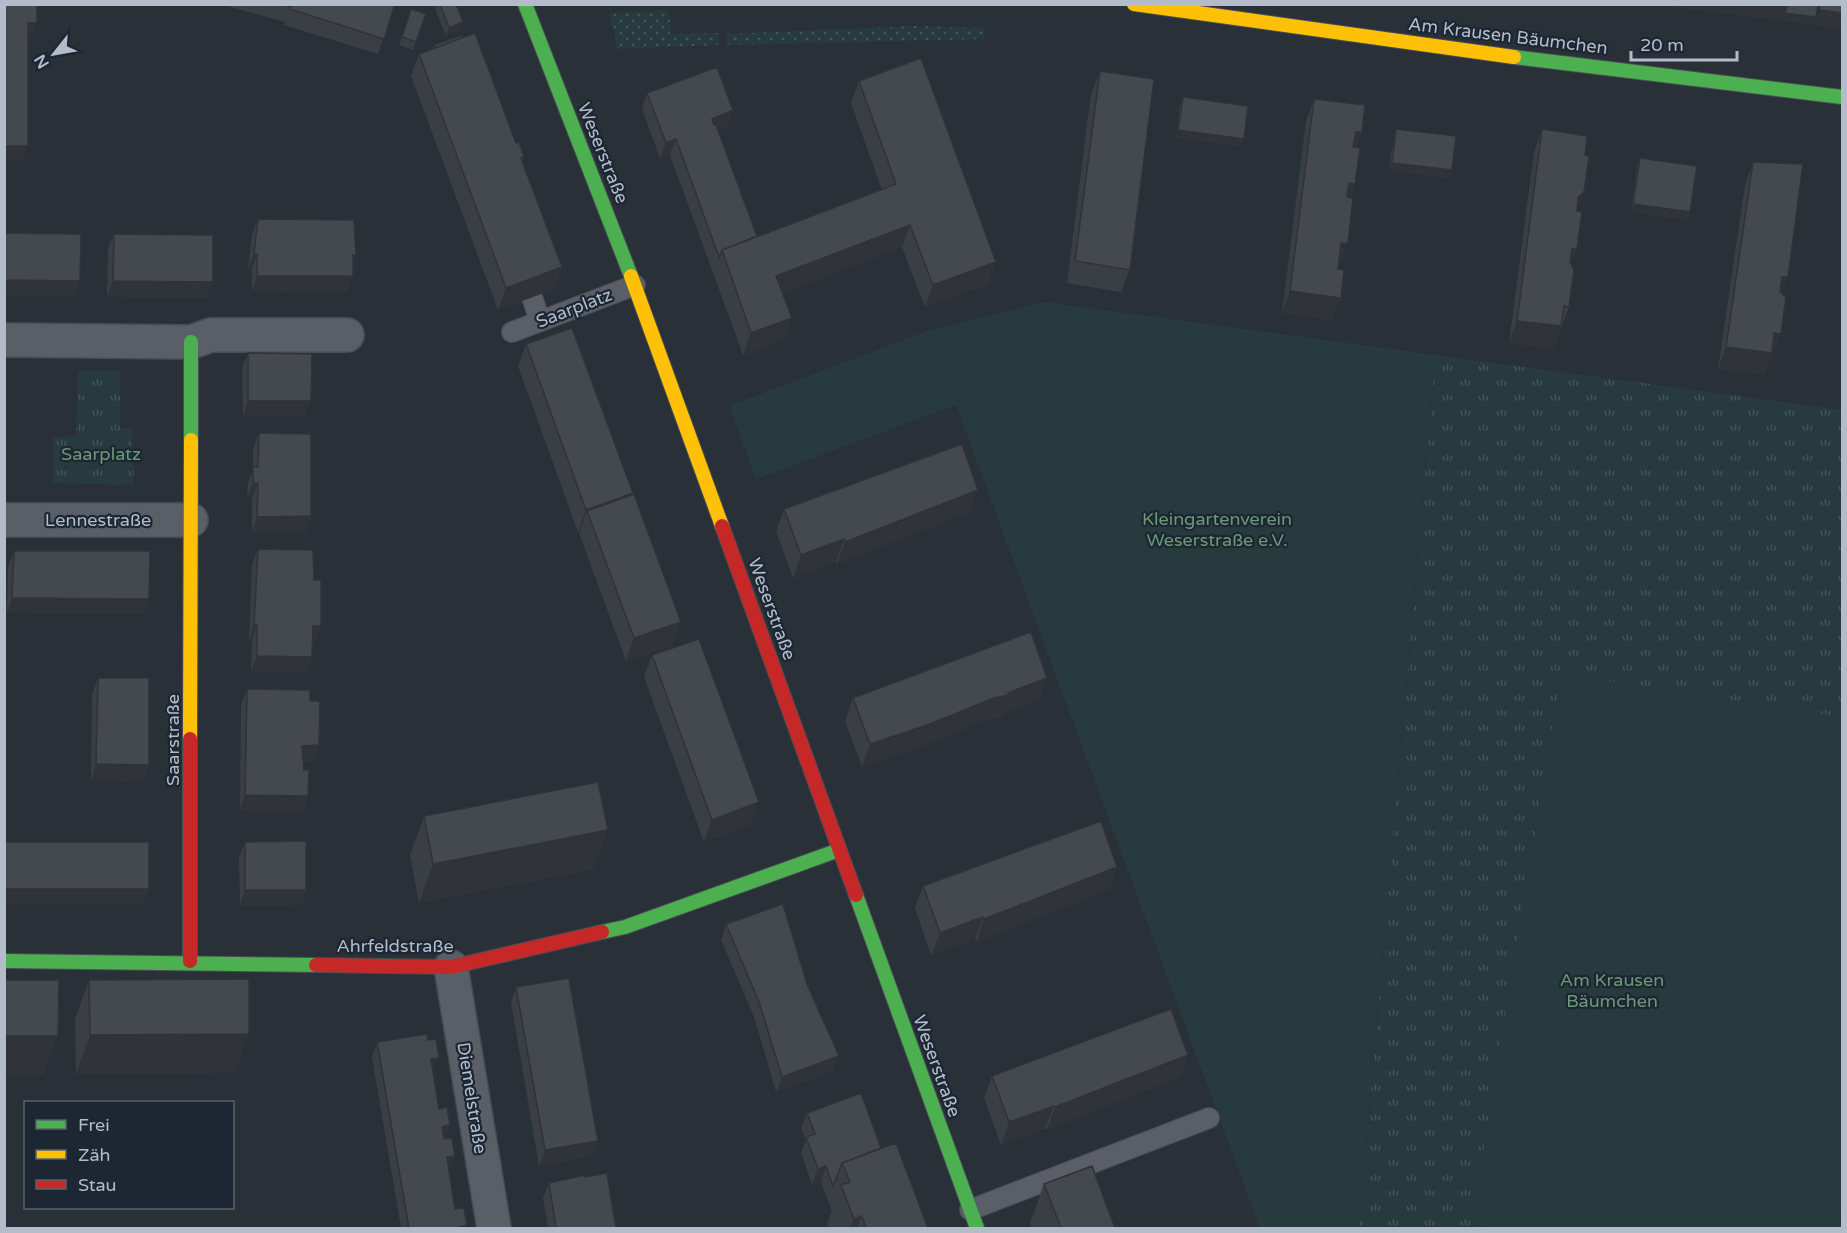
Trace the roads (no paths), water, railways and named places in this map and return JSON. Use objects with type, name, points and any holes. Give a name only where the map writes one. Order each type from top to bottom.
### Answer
[{"type":"street","name":"Weserstraße","points":[[525,4],[635,285],[974,1219]]},
{"type":"street","name":"Am Krausen Bäumchen","points":[[1134,4],[1528,58],[1842,97]]},
{"type":"street","points":[[4,340],[191,342],[211,335],[347,335]]},
{"type":"street","points":[[191,342],[191,520]]},
{"type":"street","name":"Lennestraße","points":[[4,520],[191,520]]},
{"type":"street","name":"Saarstraße","points":[[190,961],[191,520]]},
{"type":"street","name":"Ahrfeldstraße","points":[[4,961],[190,961],[451,967],[625,927],[839,849]]},
{"type":"street","name":"Diemelstraße","points":[[451,967],[494,1228]]},
{"type":"lane","name":"Saarplatz","points":[[512,332],[635,285]]},
{"type":"lane","points":[[532,297],[540,321]]},
{"type":"lane","points":[[974,1219],[1209,1118]]},
{"type":"park label","name":"Kleingartenverein Weserstraße e.V.","points":[[1217,529]]}]
